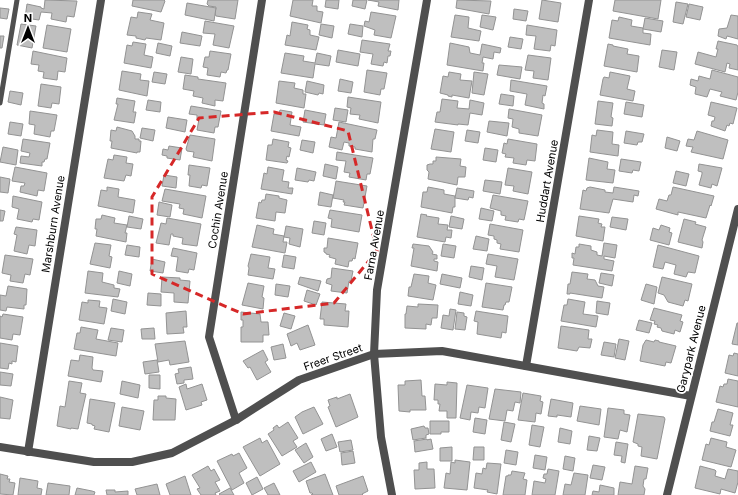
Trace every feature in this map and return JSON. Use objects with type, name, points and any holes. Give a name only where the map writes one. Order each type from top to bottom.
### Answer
[{"type":"street","name":"Marshburn Avenue","points":[[28,452],[101,0]]},
{"type":"street","name":"Cochin Avenue","points":[[236,420],[208,337],[262,0]]},
{"type":"street","name":"Farna Avenue","points":[[392,495],[380,437],[374,354],[377,290],[427,0]]},
{"type":"street","name":"Huddart Avenue","points":[[526,366],[588,0]]},
{"type":"street","name":"Garypark Avenue","points":[[667,495],[738,209]]},
{"type":"street","name":"Freer Street","points":[[0,447],[94,462],[132,462],[172,453],[236,420],[299,380],[374,354],[442,351],[691,396]]},
{"type":"lane","points":[[0,103],[17,0]]},
{"type":"highlighted area","points":[[274,112],[348,131],[377,251],[334,303],[243,314],[152,274],[152,197],[199,118]]},
{"type":"building","points":[[45,0],[77,1],[74,17],[67,16],[66,22],[51,19],[52,13],[41,12],[39,20],[25,18],[27,4],[44,9]]},
{"type":"building","points":[[133,0],[165,1],[161,12],[132,6]]},
{"type":"building","points":[[208,0],[238,0],[235,19],[216,16],[216,7],[209,6],[207,4]]},
{"type":"building","points":[[293,0],[313,0],[312,6],[317,6],[317,11],[323,12],[321,23],[290,16]]},
{"type":"building","points":[[326,0],[339,0],[338,9],[325,7]]},
{"type":"building","points":[[353,0],[367,0],[365,9],[352,6]]},
{"type":"building","points":[[368,0],[399,0],[398,10],[378,6],[379,2]]},
{"type":"building","points":[[457,0],[491,1],[489,14],[456,8]]},
{"type":"building","points":[[542,0],[561,3],[558,22],[539,19]]},
{"type":"building","points":[[615,0],[661,0],[658,19],[613,11]]},
{"type":"building","points":[[676,2],[688,4],[683,24],[673,22]]},
{"type":"building","points":[[187,3],[216,8],[214,21],[185,15]]},
{"type":"building","points":[[689,4],[703,7],[700,20],[686,17]]},
{"type":"building","points":[[0,8],[9,9],[7,19],[0,18]]},
{"type":"building","points":[[514,9],[528,11],[526,21],[513,19]]},
{"type":"building","points":[[138,12],[152,14],[150,20],[164,23],[161,40],[146,38],[145,40],[136,38],[136,36],[127,35],[131,17],[137,18]]},
{"type":"building","points":[[371,12],[396,16],[391,38],[374,35],[375,30],[364,26],[365,21],[369,22]]},
{"type":"building","points":[[455,15],[469,17],[468,28],[481,31],[479,41],[451,37]]},
{"type":"building","points":[[482,15],[496,17],[493,30],[480,27]]},
{"type":"building","points":[[731,15],[738,16],[738,39],[727,36],[726,39],[718,36],[719,29],[727,28]]},
{"type":"building","points":[[619,17],[632,20],[631,26],[643,28],[643,33],[651,34],[650,45],[609,38],[612,20],[618,21]]},
{"type":"building","points":[[645,18],[663,21],[661,32],[643,29]]},
{"type":"building","points":[[205,21],[234,26],[229,48],[213,45],[215,34],[203,33]]},
{"type":"building","points":[[292,22],[308,25],[307,29],[310,30],[310,35],[319,37],[316,50],[285,45],[287,35],[290,36]]},
{"type":"building","points":[[21,24],[36,26],[32,48],[17,45]]},
{"type":"building","points":[[321,24],[334,26],[332,38],[319,35]]},
{"type":"building","points":[[350,24],[363,26],[362,37],[348,34]]},
{"type":"building","points":[[47,25],[71,29],[67,52],[43,48]]},
{"type":"building","points":[[527,25],[557,30],[555,46],[551,45],[550,51],[534,49],[536,36],[526,35]]},
{"type":"building","points":[[182,32],[202,36],[200,46],[180,43]]},
{"type":"building","points":[[0,36],[4,36],[2,48],[0,48]]},
{"type":"building","points":[[510,37],[523,39],[521,49],[508,47]]},
{"type":"building","points":[[362,40],[390,44],[388,51],[391,51],[390,56],[388,56],[387,63],[384,62],[383,66],[371,64],[373,54],[360,52]]},
{"type":"building","points":[[718,41],[737,45],[738,70],[729,68],[730,64],[727,63],[725,72],[695,64],[698,52],[716,57]]},
{"type":"building","points":[[133,42],[146,44],[144,55],[153,57],[151,68],[124,63],[127,45],[132,46]]},
{"type":"building","points":[[158,43],[172,46],[170,56],[156,53]]},
{"type":"building","points":[[450,43],[469,47],[470,53],[480,55],[482,44],[501,48],[500,53],[494,52],[493,59],[483,57],[483,71],[447,65]]},
{"type":"building","points":[[608,44],[628,49],[627,54],[639,56],[637,72],[604,66]]},
{"type":"building","points":[[338,50],[360,54],[358,66],[336,62]]},
{"type":"building","points":[[662,50],[677,52],[674,70],[659,67]]},
{"type":"building","points":[[33,51],[67,58],[65,72],[58,71],[57,80],[43,78],[44,72],[38,71],[39,65],[31,64]]},
{"type":"building","points":[[210,51],[231,54],[228,70],[226,73],[221,72],[220,77],[207,75],[208,68],[203,67],[205,57],[209,57]]},
{"type":"building","points":[[285,53],[304,56],[303,61],[315,63],[317,53],[331,56],[329,66],[315,64],[313,78],[281,73]]},
{"type":"building","points":[[528,55],[551,58],[548,80],[533,78],[534,71],[525,70]]},
{"type":"building","points":[[181,57],[193,59],[191,74],[178,72]]},
{"type":"building","points":[[499,65],[522,67],[520,79],[497,75]]},
{"type":"building","points":[[367,70],[387,73],[384,89],[381,89],[380,95],[364,92]]},
{"type":"building","points":[[712,70],[738,77],[738,92],[736,100],[720,96],[722,92],[710,89],[707,97],[695,94],[696,87],[690,85],[691,79],[698,81],[699,76],[710,79]]},
{"type":"building","points":[[122,71],[141,74],[140,80],[149,81],[147,96],[119,90]]},
{"type":"building","points":[[154,72],[167,74],[165,84],[152,82]]},
{"type":"building","points":[[449,72],[461,74],[460,80],[472,81],[469,98],[452,95],[452,97],[440,93],[443,76],[448,77]]},
{"type":"building","points":[[474,72],[488,74],[484,95],[472,93]]},
{"type":"building","points":[[610,72],[630,76],[627,89],[635,91],[633,101],[600,95],[603,79],[604,77],[609,78]]},
{"type":"building","points":[[185,75],[198,77],[198,79],[226,83],[223,101],[215,100],[215,106],[202,103],[203,98],[193,96],[194,91],[183,89]]},
{"type":"building","points":[[340,79],[353,82],[351,93],[338,91]]},
{"type":"building","points":[[511,80],[547,86],[545,96],[543,95],[542,103],[544,104],[544,109],[525,105],[527,94],[510,91]]},
{"type":"building","points":[[279,81],[295,83],[294,88],[303,90],[303,94],[306,94],[304,108],[276,103]]},
{"type":"building","points":[[307,81],[324,85],[323,94],[319,93],[318,95],[305,92]]},
{"type":"building","points":[[41,84],[61,87],[59,104],[52,103],[51,108],[38,106]]},
{"type":"building","points":[[10,91],[23,93],[21,105],[8,102]]},
{"type":"building","points":[[501,94],[514,96],[513,106],[499,104]]},
{"type":"building","points":[[348,97],[381,102],[378,123],[359,119],[360,115],[350,114],[351,108],[347,107]]},
{"type":"building","points":[[117,98],[135,101],[133,112],[136,112],[134,123],[114,120],[118,104],[116,104]]},
{"type":"building","points":[[442,99],[458,101],[457,108],[469,109],[470,100],[484,103],[482,115],[470,113],[468,125],[435,122],[437,112],[440,112]]},
{"type":"building","points":[[148,100],[161,102],[160,112],[146,110]]},
{"type":"building","points":[[598,101],[613,103],[611,117],[613,118],[612,126],[595,124]]},
{"type":"building","points":[[626,102],[644,105],[642,117],[624,114]]},
{"type":"building","points":[[711,102],[737,108],[733,124],[730,123],[729,126],[727,125],[725,131],[711,126],[715,117],[708,115]]},
{"type":"building","points":[[191,106],[221,111],[218,127],[215,127],[214,133],[197,130],[199,119],[197,119],[197,115],[189,114]]},
{"type":"building","points":[[335,108],[348,110],[346,122],[333,120]]},
{"type":"building","points":[[509,109],[542,115],[538,136],[519,133],[519,129],[512,127],[513,119],[508,118]]},
{"type":"building","points":[[280,110],[292,112],[290,125],[301,127],[299,136],[271,131],[274,114],[279,114]]},
{"type":"building","points":[[305,110],[326,114],[324,125],[303,122]]},
{"type":"building","points":[[30,111],[57,115],[54,131],[51,131],[50,137],[34,134],[35,125],[29,124]]},
{"type":"building","points":[[168,117],[187,120],[185,132],[166,128]]},
{"type":"building","points":[[489,121],[509,123],[507,136],[487,132]]},
{"type":"building","points":[[10,122],[23,124],[21,136],[8,134]]},
{"type":"building","points":[[339,122],[377,130],[375,139],[373,139],[372,152],[355,149],[355,147],[349,146],[349,143],[344,142],[342,150],[329,147],[331,137],[336,138]]},
{"type":"building","points":[[117,127],[132,131],[135,139],[139,139],[139,141],[141,141],[140,152],[137,153],[111,148],[111,130],[116,131]]},
{"type":"building","points":[[142,128],[155,130],[153,141],[140,138]]},
{"type":"building","points":[[435,129],[454,132],[451,152],[431,149]]},
{"type":"building","points":[[467,130],[480,132],[478,143],[465,141]]},
{"type":"building","points":[[597,130],[613,132],[612,144],[619,145],[618,156],[590,152],[592,135],[596,136]]},
{"type":"building","points":[[626,131],[644,134],[642,142],[638,142],[637,145],[624,143]]},
{"type":"building","points":[[697,131],[728,140],[723,159],[691,152],[693,147],[686,146],[688,139],[694,140]]},
{"type":"building","points":[[190,135],[215,139],[212,161],[193,157],[194,152],[187,151],[186,149]]},
{"type":"building","points":[[667,137],[680,141],[677,151],[665,148]]},
{"type":"building","points":[[23,139],[50,143],[47,159],[42,162],[42,166],[20,163],[21,156],[29,157],[30,153],[21,151]]},
{"type":"building","points":[[273,139],[289,142],[288,147],[291,148],[289,157],[287,156],[287,163],[266,160],[268,145],[272,145]]},
{"type":"building","points":[[508,139],[537,144],[535,161],[527,160],[526,165],[513,163],[514,158],[505,157],[506,154],[502,153],[504,143],[507,144]]},
{"type":"building","points":[[302,140],[315,142],[313,153],[300,150]]},
{"type":"building","points":[[169,146],[182,148],[180,160],[167,158],[167,156],[162,155],[163,149],[168,150]]},
{"type":"building","points":[[3,147],[18,150],[16,165],[0,162]]},
{"type":"building","points":[[485,148],[498,150],[496,162],[483,160]]},
{"type":"building","points":[[337,152],[373,158],[370,174],[367,174],[366,180],[349,177],[350,173],[344,172],[346,161],[336,160]]},
{"type":"building","points":[[114,155],[127,157],[126,163],[133,164],[131,176],[126,175],[124,181],[104,178],[108,159],[113,160]]},
{"type":"building","points":[[436,157],[461,159],[460,166],[466,167],[465,177],[458,177],[457,185],[428,179],[429,172],[427,170],[427,165],[433,164],[433,161],[436,161]]},
{"type":"building","points":[[589,158],[608,162],[607,169],[615,170],[613,183],[586,180]]},
{"type":"building","points":[[621,159],[641,162],[639,171],[633,170],[632,173],[619,171]]},
{"type":"building","points":[[325,164],[338,167],[336,179],[323,176]]},
{"type":"building","points":[[699,164],[722,168],[717,186],[712,184],[711,188],[699,185],[702,172],[698,171]]},
{"type":"building","points":[[189,165],[210,168],[207,186],[202,185],[201,188],[189,186]]},
{"type":"building","points":[[15,167],[47,173],[44,191],[38,190],[37,196],[20,192],[21,186],[24,186],[25,183],[12,181]]},
{"type":"building","points":[[268,167],[284,170],[282,181],[289,182],[288,188],[293,188],[292,194],[261,189],[264,173],[267,174]]},
{"type":"building","points":[[297,168],[316,172],[314,181],[309,180],[308,182],[295,180]]},
{"type":"building","points":[[508,168],[532,172],[528,194],[513,191],[514,186],[505,185]]},
{"type":"building","points":[[676,171],[689,174],[686,186],[673,183]]},
{"type":"building","points":[[164,175],[177,177],[176,188],[162,186]]},
{"type":"building","points":[[0,177],[10,179],[8,193],[0,192]]},
{"type":"building","points":[[485,180],[502,182],[500,194],[483,191]]},
{"type":"building","points":[[336,181],[367,186],[363,208],[344,205],[344,200],[333,198]]},
{"type":"building","points":[[107,187],[119,189],[118,197],[135,200],[133,213],[98,206],[101,190],[107,191]]},
{"type":"building","points":[[428,187],[444,190],[444,194],[455,196],[455,207],[453,207],[452,213],[421,207],[423,192],[427,192]]},
{"type":"building","points":[[590,187],[613,193],[614,187],[639,191],[638,196],[634,195],[633,202],[613,199],[609,213],[580,209],[583,190],[586,191],[587,188]]},
{"type":"building","points":[[673,187],[714,196],[706,218],[678,212],[678,215],[656,209],[659,199],[667,201],[669,195],[671,195]]},
{"type":"building","points":[[457,188],[474,191],[473,198],[469,197],[468,200],[455,198]]},
{"type":"building","points":[[165,189],[206,196],[202,218],[183,214],[184,209],[179,208],[180,204],[162,201]]},
{"type":"building","points":[[320,192],[333,195],[331,207],[318,205]]},
{"type":"building","points":[[266,194],[279,196],[279,198],[287,200],[285,213],[276,212],[275,221],[256,218],[259,202],[261,203],[262,200],[265,200]]},
{"type":"building","points":[[493,195],[528,201],[524,220],[519,219],[518,222],[505,220],[506,216],[501,215],[501,211],[490,208]]},
{"type":"building","points":[[13,196],[42,202],[39,220],[33,219],[32,222],[17,219],[19,209],[12,207]]},
{"type":"building","points":[[159,202],[172,205],[170,217],[157,215]]},
{"type":"building","points":[[481,208],[494,211],[492,221],[479,219]]},
{"type":"building","points":[[0,210],[5,211],[3,221],[0,221]]},
{"type":"building","points":[[330,210],[362,215],[359,232],[331,227],[332,219],[328,218]]},
{"type":"building","points":[[421,214],[439,218],[438,224],[448,225],[447,230],[452,230],[451,238],[446,237],[445,242],[417,237]]},
{"type":"building","points":[[102,215],[115,218],[114,223],[127,225],[125,233],[127,233],[126,242],[96,236],[96,219],[101,219]]},
{"type":"building","points":[[129,216],[143,219],[141,229],[127,227]]},
{"type":"building","points":[[451,216],[464,219],[462,229],[449,227]]},
{"type":"building","points":[[579,216],[599,219],[598,223],[602,224],[601,227],[605,227],[603,241],[576,236]]},
{"type":"building","points":[[612,217],[628,219],[626,230],[610,227]]},
{"type":"building","points":[[167,218],[201,224],[197,246],[182,244],[183,238],[173,236],[173,234],[171,234],[169,245],[156,243],[161,223],[166,224]]},
{"type":"building","points":[[684,219],[696,222],[695,224],[706,227],[702,240],[702,248],[678,242]]},
{"type":"building","points":[[314,221],[326,223],[324,235],[312,233]]},
{"type":"building","points":[[490,224],[523,230],[519,252],[500,249],[501,244],[497,243],[494,236],[488,235]]},
{"type":"building","points":[[257,225],[274,229],[273,234],[284,236],[283,242],[287,242],[285,253],[252,247]]},
{"type":"building","points":[[661,225],[670,228],[669,232],[672,233],[669,245],[650,240],[653,228],[659,230]]},
{"type":"building","points":[[286,226],[303,229],[300,247],[289,244],[290,238],[284,237]]},
{"type":"building","points":[[16,227],[37,230],[35,246],[29,245],[27,254],[14,251],[17,235],[14,234]]},
{"type":"building","points":[[476,236],[489,239],[487,251],[473,249]]},
{"type":"building","points":[[328,238],[358,243],[355,259],[353,258],[352,261],[349,261],[348,267],[335,264],[336,259],[329,257],[330,255],[324,252],[324,248],[327,248]]},
{"type":"building","points":[[95,243],[111,245],[109,256],[112,257],[110,268],[90,264]]},
{"type":"building","points":[[604,243],[617,245],[615,258],[604,256],[604,259],[614,261],[612,271],[573,265],[574,258],[572,258],[572,253],[575,254],[576,247],[579,247],[579,244],[591,246],[591,250],[597,252],[597,255],[602,256]]},
{"type":"building","points":[[413,244],[429,246],[433,252],[432,254],[437,255],[437,259],[434,259],[434,261],[438,262],[437,271],[411,266],[414,248],[412,248]]},
{"type":"building","points":[[443,244],[456,246],[454,258],[441,256]]},
{"type":"building","points":[[127,245],[140,247],[139,257],[125,255]]},
{"type":"building","points":[[658,245],[699,256],[695,273],[688,272],[686,277],[674,274],[676,265],[665,262],[663,269],[653,267]]},
{"type":"building","points":[[173,248],[197,253],[194,270],[189,269],[188,273],[176,271],[178,257],[171,256]]},
{"type":"building","points":[[251,254],[270,257],[268,268],[275,269],[273,279],[248,275],[248,266]]},
{"type":"building","points":[[488,254],[518,259],[514,280],[495,277],[497,266],[486,264]]},
{"type":"building","points":[[5,255],[33,259],[30,275],[25,274],[23,283],[10,281],[11,275],[2,273]]},
{"type":"building","points":[[284,255],[296,257],[294,269],[282,267]]},
{"type":"building","points":[[152,259],[165,262],[163,273],[150,271]]},
{"type":"building","points":[[471,266],[484,268],[482,280],[469,277]]},
{"type":"building","points":[[332,268],[353,271],[351,281],[349,281],[347,293],[331,291],[332,285],[326,283],[327,279],[331,278]]},
{"type":"building","points":[[88,271],[103,273],[102,282],[114,285],[114,288],[120,289],[118,297],[85,293]]},
{"type":"building","points":[[119,271],[132,274],[130,286],[117,283]]},
{"type":"building","points":[[572,272],[588,274],[587,279],[595,280],[598,286],[604,287],[602,298],[570,293],[567,294],[568,284],[570,284]]},
{"type":"building","points":[[601,273],[614,275],[612,286],[599,283]]},
{"type":"building","points":[[414,274],[429,276],[428,283],[436,285],[433,300],[408,296],[409,287],[411,287]]},
{"type":"building","points":[[442,274],[462,278],[460,288],[440,284]]},
{"type":"building","points":[[162,277],[180,278],[180,280],[190,281],[188,303],[174,302],[174,293],[161,292]]},
{"type":"building","points":[[300,277],[321,281],[318,291],[298,284]]},
{"type":"building","points":[[662,277],[692,284],[688,301],[685,300],[683,306],[668,302],[664,295],[658,293]]},
{"type":"building","points":[[248,283],[264,286],[262,297],[264,298],[263,309],[242,305]]},
{"type":"building","points":[[486,283],[512,287],[509,302],[506,302],[503,310],[482,307]]},
{"type":"building","points":[[276,284],[290,286],[288,297],[275,295]]},
{"type":"building","points":[[646,284],[657,287],[654,304],[641,300]]},
{"type":"building","points":[[8,286],[27,289],[26,305],[24,305],[24,309],[7,307],[6,311],[0,310],[0,295],[6,296]]},
{"type":"building","points":[[307,290],[320,294],[316,305],[304,301]]},
{"type":"building","points":[[460,292],[473,295],[471,306],[458,304]]},
{"type":"building","points":[[148,293],[161,294],[161,306],[147,305]]},
{"type":"building","points":[[113,299],[127,302],[125,314],[111,311]]},
{"type":"building","points":[[568,299],[585,302],[583,314],[598,316],[596,327],[561,321],[564,305],[567,305]]},
{"type":"building","points":[[88,300],[100,301],[99,307],[107,308],[104,324],[79,320],[82,302],[88,303]]},
{"type":"building","points":[[597,301],[610,303],[608,315],[596,313]]},
{"type":"building","points":[[322,302],[346,304],[345,311],[349,311],[348,327],[324,325],[324,319],[320,319]]},
{"type":"building","points":[[418,304],[438,305],[437,318],[432,318],[431,325],[426,324],[426,329],[405,328],[405,314],[407,306],[418,307]]},
{"type":"building","points":[[654,308],[682,315],[680,321],[683,322],[680,332],[675,330],[674,334],[662,331],[661,328],[657,327],[658,325],[654,324],[655,321],[650,320]]},
{"type":"building","points":[[450,309],[456,310],[453,330],[441,328],[443,315],[449,316]]},
{"type":"building","points":[[186,311],[187,327],[183,327],[184,333],[167,334],[166,313]]},
{"type":"building","points":[[476,311],[508,316],[506,333],[502,332],[501,338],[477,334],[478,322],[474,321]]},
{"type":"building","points":[[241,312],[260,314],[261,322],[268,322],[269,335],[263,335],[263,342],[241,342],[241,327],[243,327],[243,320],[241,320]]},
{"type":"building","points":[[457,312],[464,313],[464,316],[467,317],[465,330],[455,329]]},
{"type":"building","points":[[284,313],[295,316],[291,329],[280,326]]},
{"type":"building","points":[[3,314],[23,317],[20,335],[13,334],[12,340],[0,338],[0,316],[2,317]]},
{"type":"building","points":[[639,320],[652,323],[649,333],[636,330]]},
{"type":"building","points":[[738,323],[738,345],[732,344]]},
{"type":"building","points":[[308,325],[315,345],[300,350],[297,343],[291,346],[287,334]]},
{"type":"building","points":[[561,326],[589,330],[588,339],[592,339],[590,348],[579,347],[577,351],[558,348]]},
{"type":"building","points":[[81,327],[98,330],[96,339],[118,343],[116,356],[74,349],[77,333],[80,333]]},
{"type":"building","points":[[111,328],[124,330],[122,342],[108,340]]},
{"type":"building","points":[[154,328],[155,339],[142,339],[141,329]]},
{"type":"building","points":[[619,339],[629,341],[625,360],[615,358]]},
{"type":"building","points":[[646,340],[654,342],[655,340],[676,346],[671,363],[666,362],[665,366],[640,361],[643,345]]},
{"type":"building","points":[[185,341],[189,362],[170,365],[169,360],[158,362],[155,344]]},
{"type":"building","points":[[604,342],[616,344],[614,357],[601,355]]},
{"type":"building","points":[[0,343],[18,346],[16,362],[12,361],[12,364],[9,363],[8,369],[0,368]]},
{"type":"building","points":[[283,344],[286,358],[274,360],[271,347]]},
{"type":"building","points":[[263,350],[268,360],[265,362],[271,372],[257,380],[250,367],[248,368],[243,361]]},
{"type":"building","points":[[734,353],[738,354],[738,376],[725,373],[729,355],[733,356]]},
{"type":"building","points":[[80,355],[93,357],[93,370],[103,371],[101,382],[68,376],[71,360],[79,361]]},
{"type":"building","points":[[157,360],[159,372],[145,374],[143,362]]},
{"type":"building","points":[[191,367],[193,379],[184,380],[184,383],[177,384],[175,374],[179,373],[178,369]]},
{"type":"building","points":[[0,372],[13,374],[11,386],[0,385]]},
{"type":"building","points":[[149,375],[160,375],[160,389],[149,388]]},
{"type":"building","points":[[728,379],[738,381],[738,407],[716,402],[720,386],[723,387],[724,384],[727,384]]},
{"type":"building","points":[[421,380],[422,396],[425,396],[426,410],[410,410],[410,412],[399,411],[398,385],[405,385],[405,381]]},
{"type":"building","points":[[69,381],[82,383],[80,393],[86,394],[78,429],[57,426],[60,406],[65,407]]},
{"type":"building","points":[[122,381],[140,385],[138,398],[120,394]]},
{"type":"building","points":[[447,382],[457,383],[456,418],[447,418],[447,411],[439,411],[440,404],[438,404],[438,400],[434,400],[435,384],[447,385]]},
{"type":"building","points":[[186,384],[187,389],[202,384],[207,400],[201,402],[202,405],[186,410],[179,387]]},
{"type":"building","points":[[467,385],[488,388],[485,408],[479,407],[478,413],[471,412],[470,420],[460,418]]},
{"type":"building","points":[[495,389],[521,392],[520,403],[515,402],[513,411],[507,410],[505,421],[489,419]]},
{"type":"building","points":[[523,393],[541,396],[540,401],[543,402],[541,414],[536,413],[535,422],[518,420]]},
{"type":"building","points":[[350,394],[358,417],[336,427],[328,407],[330,406],[328,400],[337,397],[337,399]]},
{"type":"building","points":[[158,396],[166,396],[166,398],[176,399],[175,420],[153,420],[154,400],[158,400]]},
{"type":"building","points":[[0,397],[13,400],[10,419],[0,418]]},
{"type":"building","points":[[90,399],[115,403],[109,432],[94,429],[95,426],[87,423]]},
{"type":"building","points":[[551,399],[573,403],[571,417],[557,415],[557,417],[548,416]]},
{"type":"building","points":[[580,406],[601,409],[599,425],[577,421]]},
{"type":"building","points":[[122,407],[144,411],[140,430],[119,426]]},
{"type":"building","points":[[314,407],[323,424],[303,434],[295,417]]},
{"type":"building","points":[[608,408],[624,410],[624,414],[630,415],[627,432],[620,430],[618,439],[604,437]]},
{"type":"building","points":[[718,409],[733,413],[730,425],[733,425],[730,436],[710,431]]},
{"type":"building","points":[[638,414],[664,417],[665,419],[657,459],[641,456],[642,447],[633,442]]},
{"type":"building","points":[[475,418],[487,420],[485,434],[473,432]]},
{"type":"building","points":[[430,421],[449,421],[449,432],[430,434]]},
{"type":"building","points":[[288,422],[298,438],[293,441],[297,447],[282,456],[268,434],[274,430],[273,428],[277,425],[279,428]]},
{"type":"building","points":[[504,422],[515,424],[511,442],[501,440]]},
{"type":"building","points":[[532,425],[544,427],[540,447],[529,445]]},
{"type":"building","points":[[424,426],[425,428],[428,428],[429,434],[426,435],[426,438],[413,440],[411,429]]},
{"type":"building","points":[[560,428],[572,431],[570,444],[558,442]]},
{"type":"building","points":[[332,434],[337,447],[326,451],[321,439]]},
{"type":"building","points":[[589,436],[600,438],[597,451],[587,450]]},
{"type":"building","points":[[260,438],[262,443],[267,440],[280,464],[260,476],[243,447]]},
{"type":"building","points":[[711,438],[727,442],[726,447],[736,450],[731,467],[702,460],[706,444],[709,445]]},
{"type":"building","points":[[431,439],[433,449],[415,452],[414,441]]},
{"type":"building","points":[[351,440],[353,450],[340,452],[338,442]]},
{"type":"building","points":[[616,442],[628,444],[625,463],[621,462],[622,456],[614,455]]},
{"type":"building","points":[[306,443],[313,457],[304,463],[295,450]]},
{"type":"building","points":[[452,447],[452,461],[440,461],[440,448]]},
{"type":"building","points":[[474,447],[484,447],[484,460],[473,460]]},
{"type":"building","points":[[506,450],[518,452],[516,465],[504,463]]},
{"type":"building","points":[[353,451],[355,463],[342,465],[341,453]]},
{"type":"building","points":[[239,453],[247,468],[239,473],[244,483],[232,490],[217,461],[232,454],[233,456]]},
{"type":"building","points":[[535,455],[547,457],[545,470],[533,468]]},
{"type":"building","points":[[565,456],[575,458],[573,471],[563,469]]},
{"type":"building","points":[[455,460],[470,462],[467,490],[444,488],[446,473],[450,474],[451,462],[455,463]]},
{"type":"building","points":[[311,462],[316,472],[299,482],[293,471]]},
{"type":"building","points":[[427,462],[427,469],[434,469],[435,488],[415,489],[414,470],[419,470],[419,463]]},
{"type":"building","points":[[487,463],[501,464],[497,494],[487,492],[488,490],[474,488],[476,473],[482,474],[483,468],[486,469]]},
{"type":"building","points":[[593,465],[605,467],[602,480],[590,478]]},
{"type":"building","points":[[208,466],[211,471],[214,469],[220,480],[215,482],[220,491],[215,493],[216,495],[201,495],[197,489],[200,488],[192,475]]},
{"type":"building","points":[[635,466],[648,468],[646,479],[644,479],[644,495],[618,495],[620,482],[632,484]]},
{"type":"building","points":[[700,466],[715,470],[715,476],[725,479],[728,469],[738,471],[738,482],[735,493],[721,489],[720,494],[695,488]]},
{"type":"building","points":[[548,469],[559,471],[555,495],[532,495],[534,481],[545,483],[546,479],[543,478],[544,474],[547,474]]},
{"type":"building","points":[[512,471],[525,473],[523,479],[527,480],[525,495],[503,495],[506,476],[511,475]]},
{"type":"building","points":[[574,473],[588,475],[585,495],[563,495],[565,484],[571,485]]},
{"type":"building","points":[[0,474],[8,476],[7,479],[10,479],[9,482],[15,483],[13,495],[0,494]]},
{"type":"building","points":[[325,474],[333,495],[311,495],[313,494],[310,493],[306,481]]},
{"type":"building","points":[[185,476],[191,495],[170,495],[166,484]]},
{"type":"building","points":[[363,476],[368,491],[362,494],[363,495],[339,495],[336,486]]},
{"type":"building","points":[[257,477],[263,489],[252,495],[246,483]]},
{"type":"building","points":[[20,478],[38,481],[37,488],[42,489],[41,495],[18,495]]},
{"type":"building","points":[[48,483],[70,486],[69,495],[46,495]]},
{"type":"building","points":[[274,483],[280,495],[268,495],[264,488]]},
{"type":"building","points":[[157,484],[160,495],[137,495],[135,489]]},
{"type":"building","points":[[600,485],[614,488],[614,495],[592,495],[593,491],[599,492]]},
{"type":"building","points":[[77,488],[95,492],[94,495],[75,495]]},
{"type":"building","points":[[230,488],[234,495],[219,494]]},
{"type":"building","points":[[106,490],[115,490],[115,492],[128,491],[128,495],[107,495]]}]
